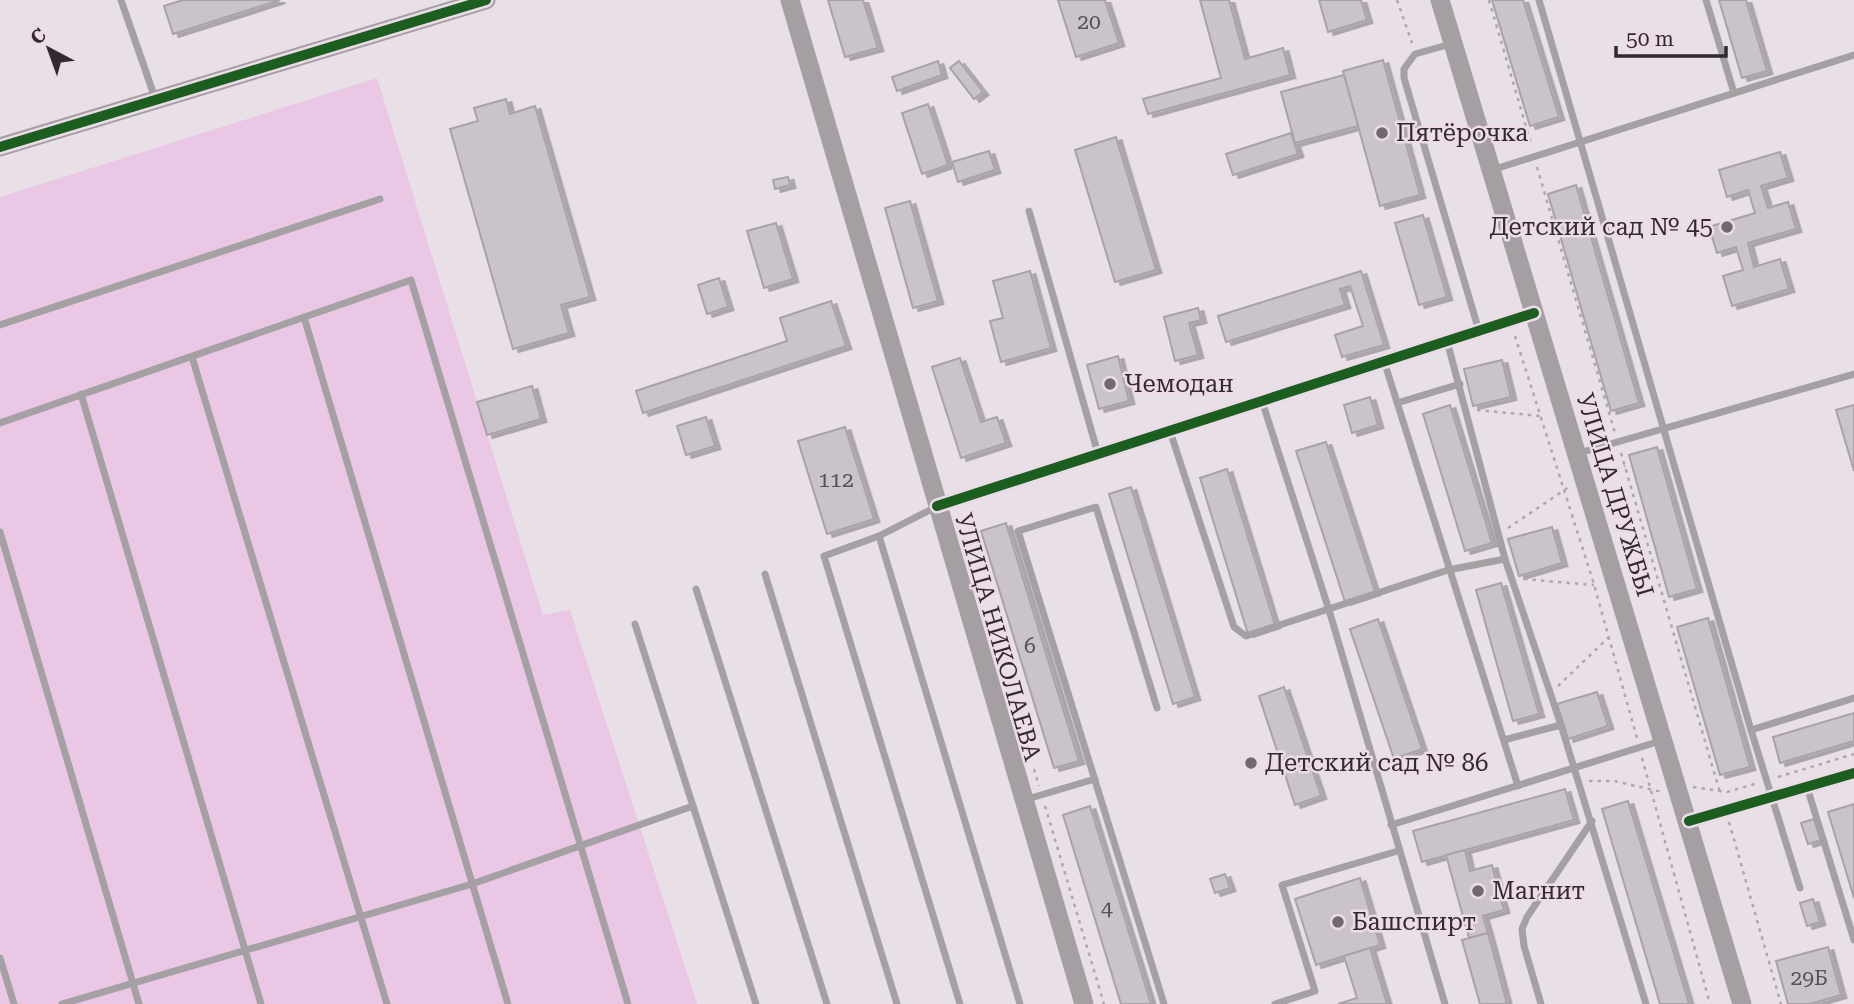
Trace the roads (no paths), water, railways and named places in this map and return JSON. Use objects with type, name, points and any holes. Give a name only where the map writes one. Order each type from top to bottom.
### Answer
[{"type":"main road","points":[[0,147],[455,4],[485,0]]},
{"type":"main road","name":"УЛИЦА НИКОЛАЕВА","points":[[790,0],[1083,1004]]},
{"type":"main road","name":"УЛИЦА ДРУЖБЫ","points":[[1440,0],[1742,1004]]},
{"type":"street","points":[[937,506],[1534,313]]},
{"type":"street","points":[[1689,821],[1854,774]]},
{"type":"lane","points":[[121,0],[156,99]]},
{"type":"lane","points":[[1539,0],[1751,730],[1800,888]]},
{"type":"lane","points":[[1706,0],[1734,93]]},
{"type":"lane","points":[[1453,43],[1415,54],[1404,69],[1404,78],[1479,331]]},
{"type":"lane","points":[[1491,170],[1854,55]]},
{"type":"lane","points":[[0,326],[380,200]]},
{"type":"lane","points":[[1029,211],[1098,454]]},
{"type":"lane","points":[[0,423],[411,280],[628,1004]]},
{"type":"lane","points":[[304,317],[508,1004]]},
{"type":"lane","points":[[1447,341],[1512,579],[1580,781],[1646,1004]]},
{"type":"lane","points":[[192,357],[387,1004]]},
{"type":"lane","points":[[1384,361],[1518,786]]},
{"type":"lane","points":[[1578,454],[1854,374]]},
{"type":"lane","points":[[1396,403],[1460,384]]},
{"type":"lane","points":[[81,394],[261,1004]]},
{"type":"lane","points":[[1262,401],[1329,610],[1445,1004]]},
{"type":"lane","points":[[1170,431],[1237,632],[1245,636],[1448,570],[1506,559]]},
{"type":"lane","points":[[937,506],[879,536],[824,556],[960,1004]]},
{"type":"lane","points":[[1157,708],[1096,507],[1018,531],[1164,1004]]},
{"type":"lane","points":[[0,532],[139,1004]]},
{"type":"lane","points":[[879,536],[1020,1004]]},
{"type":"lane","points":[[765,574],[897,1004]]},
{"type":"lane","points":[[696,589],[827,1004]]},
{"type":"lane","points":[[635,624],[756,1004]]},
{"type":"lane","points":[[1751,730],[1854,698]]},
{"type":"lane","points":[[1504,740],[1561,725]]},
{"type":"lane","points":[[1391,825],[1576,769],[1664,739]]},
{"type":"lane","points":[[1024,800],[1095,779]]},
{"type":"lane","points":[[1807,787],[1854,940]]},
{"type":"lane","points":[[62,1004],[244,948],[472,884],[693,806]]},
{"type":"lane","points":[[1541,1004],[1522,929],[1527,917],[1592,821]]},
{"type":"lane","points":[[1275,1004],[1315,991],[1282,886],[1398,851]]},
{"type":"lane","points":[[0,958],[13,1004]]},
{"type":"place","name":"Пятёрочка","points":[[1382,133]]},
{"type":"place","name":"Детский сад № 45","points":[[1727,227]]},
{"type":"place","name":"Чемодан","points":[[1110,384]]},
{"type":"place","name":"Детский сад № 86","points":[[1251,763]]},
{"type":"place","name":"Магнит","points":[[1478,891]]},
{"type":"place","name":"Башспирт","points":[[1338,922]]}]
